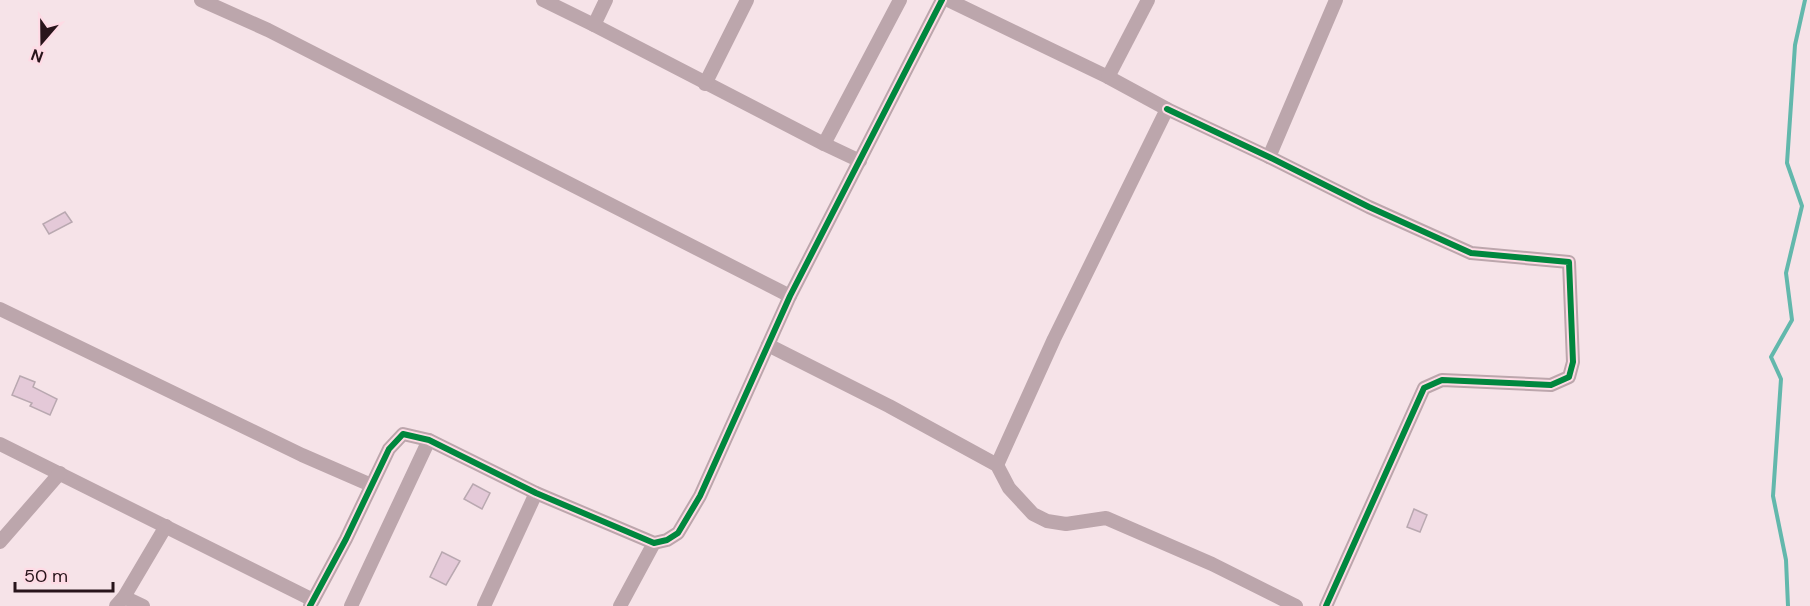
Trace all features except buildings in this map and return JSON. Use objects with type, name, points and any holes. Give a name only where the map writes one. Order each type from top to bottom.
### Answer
[{"type":"street","points":[[201,0],[268,30],[790,296]]},
{"type":"street","points":[[543,0],[860,161]]},
{"type":"street","points":[[594,25],[606,0]]},
{"type":"street","points":[[705,84],[747,0]]},
{"type":"street","points":[[824,144],[900,0]]},
{"type":"street","points":[[0,444],[166,526],[311,603],[346,539],[389,449],[403,434],[429,440],[536,493],[654,543],[674,537],[689,518],[700,496],[790,296],[942,0]]},
{"type":"street","points":[[948,0],[1369,207],[1472,253],[1569,262],[1573,362],[1569,377],[1551,385],[1442,380],[1424,388],[1326,606]]},
{"type":"street","points":[[1108,77],[1148,0]]},
{"type":"street","points":[[1269,157],[1336,0]]},
{"type":"street","points":[[997,465],[1054,339],[1167,109]]},
{"type":"street","points":[[0,309],[302,455],[371,485]]},
{"type":"street","points":[[768,345],[890,406],[997,465],[1009,488],[1033,514],[1047,521],[1066,524],[1106,518],[1212,564],[1296,606]]},
{"type":"street","points":[[351,606],[429,440]]},
{"type":"street","points":[[0,542],[60,473]]},
{"type":"street","points":[[484,606],[536,493]]},
{"type":"street","points":[[142,606],[120,601],[166,526]]},
{"type":"street","points":[[620,606],[654,543]]},
{"type":"waterway","points":[[1788,606],[1786,560],[1773,496],[1781,379],[1771,357],[1792,320],[1786,273],[1802,206],[1787,163],[1795,45],[1805,0]]},
{"type":"cycle path","points":[[310,606],[346,539],[389,449],[403,434],[429,440],[536,493],[654,543],[667,540],[678,533],[700,496],[790,296],[942,0]]},
{"type":"cycle path","points":[[1167,109],[1369,207],[1471,253],[1569,262],[1573,362],[1569,377],[1551,385],[1442,380],[1424,388],[1326,606]]}]
